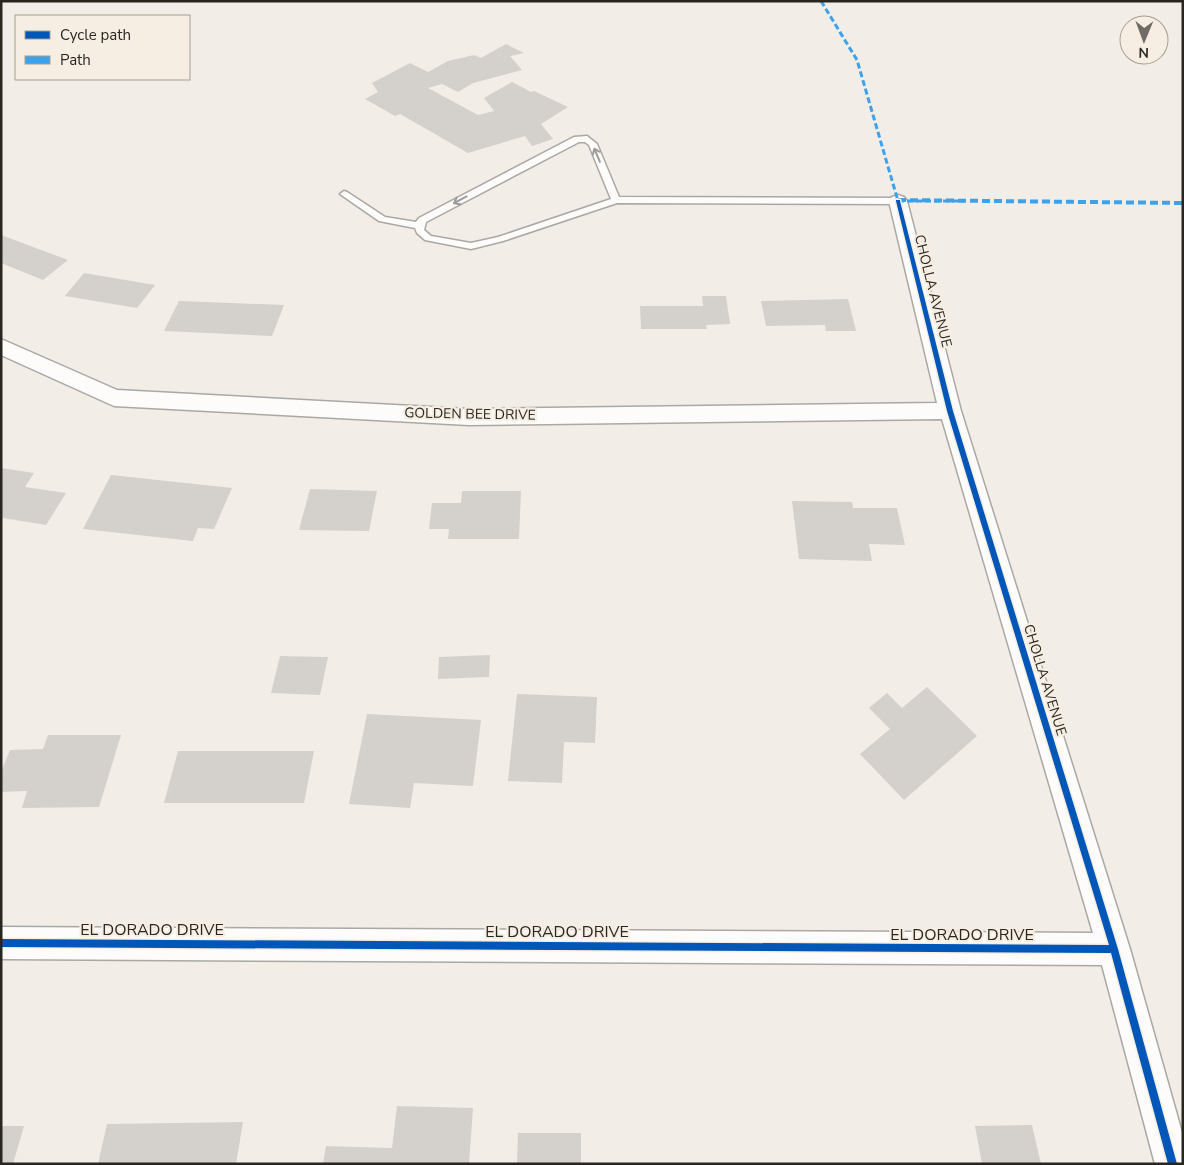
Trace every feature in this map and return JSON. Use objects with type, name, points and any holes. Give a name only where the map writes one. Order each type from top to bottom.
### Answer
[{"type":"street","name":"CHOLLA AVENUE","points":[[898,201],[950,410],[1114,949],[1173,1164]]},
{"type":"street","name":"GOLDEN BEE DRIVE","points":[[1,346],[114,398],[469,417],[950,410]]},
{"type":"street","name":"EL DORADO DRIVE","points":[[1,943],[1114,949]]},
{"type":"lane","points":[[616,200],[593,144],[587,139],[577,139],[422,220],[419,226],[420,231],[428,238],[471,246],[616,200],[898,201]]},
{"type":"lane","points":[[344,194],[382,218],[419,226]]},
{"type":"building","points":[[506,44],[524,53],[510,56],[522,70],[473,83],[458,92],[442,84],[428,88],[478,115],[494,111],[484,98],[512,82],[568,107],[541,124],[553,139],[532,146],[525,136],[468,153],[400,114],[395,116],[365,99],[378,92],[372,83],[410,63],[428,72],[448,61],[474,55],[481,58]]},
{"type":"building","points":[[1,235],[68,260],[43,280],[1,263]]},
{"type":"building","points":[[84,273],[155,285],[137,308],[65,296]]},
{"type":"building","points":[[702,296],[726,296],[730,324],[706,325],[707,329],[641,329],[640,306],[703,306]]},
{"type":"building","points":[[848,299],[856,331],[826,331],[825,325],[766,326],[761,301]]},
{"type":"building","points":[[179,301],[284,305],[272,336],[164,331]]},
{"type":"building","points":[[1,468],[34,473],[25,487],[66,493],[46,525],[3,518],[1,521]]},
{"type":"building","points":[[111,475],[232,488],[214,529],[198,528],[193,541],[83,529]]},
{"type":"building","points":[[310,489],[377,491],[369,531],[299,530]]},
{"type":"building","points":[[462,491],[521,491],[519,539],[448,539],[449,529],[429,529],[432,503],[461,503]]},
{"type":"building","points":[[792,501],[852,502],[853,508],[897,508],[905,545],[869,544],[872,561],[799,559]]},
{"type":"building","points":[[490,655],[489,677],[438,679],[439,657]]},
{"type":"building","points":[[280,656],[328,657],[320,695],[271,693]]},
{"type":"building","points":[[927,687],[977,736],[904,800],[860,754],[890,729],[869,708],[887,693],[902,708]]},
{"type":"building","points":[[517,694],[597,697],[595,743],[564,742],[562,783],[508,781]]},
{"type":"building","points":[[367,714],[481,720],[473,786],[414,783],[410,808],[349,804]]},
{"type":"building","points":[[48,735],[121,735],[99,807],[22,808],[27,791],[1,792],[1,772],[10,750],[43,749]]},
{"type":"building","points":[[178,751],[314,751],[304,803],[164,803]]},
{"type":"building","points":[[397,1106],[473,1108],[469,1164],[323,1164],[326,1146],[392,1148]]},
{"type":"building","points":[[243,1122],[236,1164],[98,1164],[107,1124]]},
{"type":"building","points":[[1032,1125],[1041,1164],[982,1164],[975,1126]]},
{"type":"building","points":[[1,1126],[24,1126],[13,1164],[1,1164]]},
{"type":"building","points":[[518,1133],[581,1133],[581,1164],[517,1164]]},
{"type":"marked path","points":[[821,1],[857,60],[898,201],[1183,203]]},
{"type":"cycle path","points":[[898,201],[950,411],[1114,949],[1173,1164]]},
{"type":"cycle path","points":[[1,943],[1114,949]]}]
